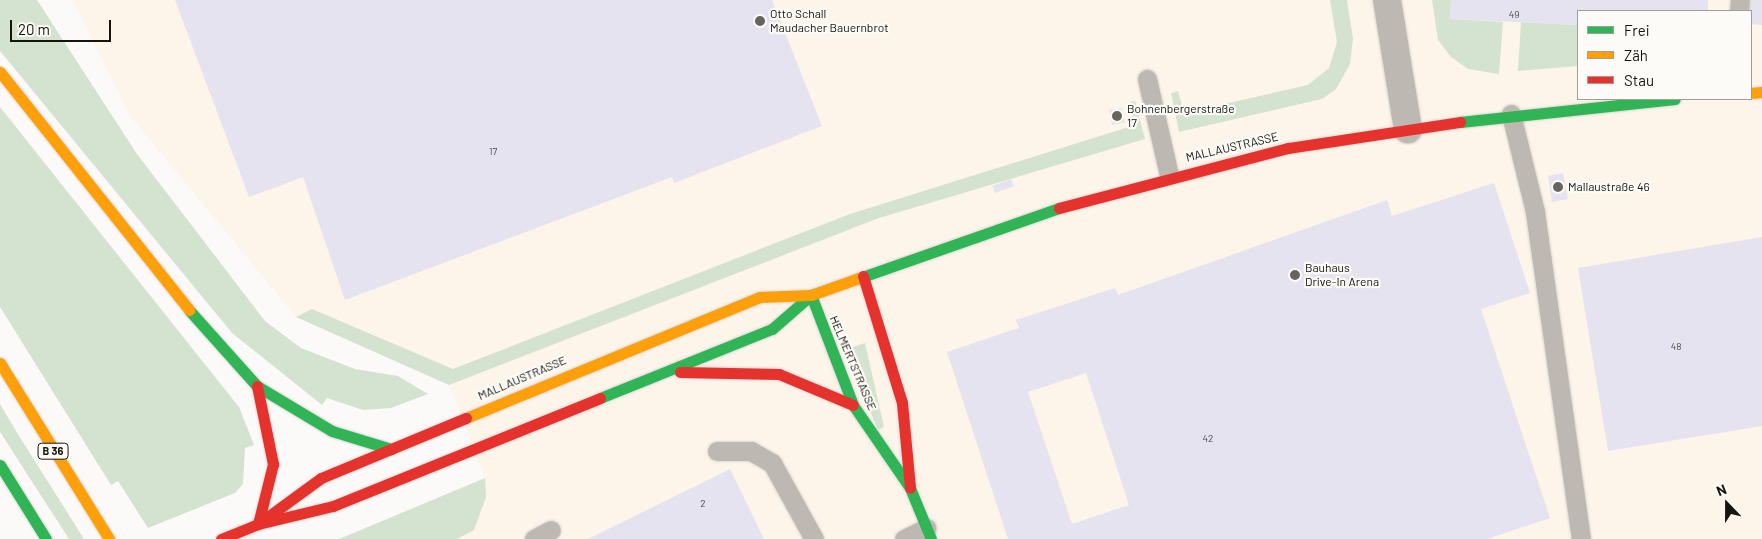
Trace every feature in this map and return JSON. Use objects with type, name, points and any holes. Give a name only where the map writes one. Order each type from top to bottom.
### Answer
[{"type":"main road","points":[[0,72],[178,299],[257,386],[332,431],[391,449]]},
{"type":"main road","name":"MALLAUSTRASSE","points":[[258,524],[321,478],[760,297],[811,295],[1032,216],[1169,175],[1288,148],[1511,114],[1664,100]]},
{"type":"main road","name":"HELMERTSTRASSE","points":[[863,276],[902,404],[910,488]]},
{"type":"main road","name":"MALLAUSTRASSE","points":[[221,539],[258,524],[333,506],[661,372],[772,329],[811,295]]},
{"type":"main road","name":"HELMERTSTRASSE","points":[[811,295],[853,405],[910,488],[929,534]]},
{"type":"main road","name":"B 36","points":[[0,363],[109,538]]},
{"type":"main road","points":[[661,372],[757,370],[779,374],[853,405]]},
{"type":"main road","points":[[257,386],[273,464],[258,524]]},
{"type":"main road","points":[[0,466],[46,539]]},
{"type":"street","points":[[1387,0],[1408,129]]},
{"type":"lane","points":[[1147,79],[1169,175]]},
{"type":"lane","points":[[1511,114],[1535,212],[1581,539]]},
{"type":"lane","points":[[717,451],[751,451],[772,463],[814,539]]},
{"type":"lane","points":[[534,539],[551,530]]},
{"type":"lane","points":[[904,539],[929,534]]},
{"type":"shaded area","points":[[73,0],[1762,0],[1762,539],[457,539],[474,530],[485,478],[449,385],[296,317],[130,116]]},
{"type":"green space","points":[[0,0],[37,0],[137,154],[265,321],[301,348],[355,369],[398,376],[428,394],[391,408],[363,410],[327,398],[322,405],[232,333],[0,51]]},
{"type":"green space","points":[[1330,0],[1347,0],[1353,39],[1350,64],[1336,89],[1322,99],[1179,132],[1171,93],[1178,91],[1184,113],[1308,85],[1329,68],[1337,42]]},
{"type":"green space","points":[[1432,0],[1451,0],[1450,19],[1503,22],[1499,74],[1468,69],[1451,57],[1438,40]]},
{"type":"green space","points":[[1521,22],[1577,25],[1577,66],[1518,71]]},
{"type":"green space","points":[[1135,101],[1145,139],[879,218],[449,385],[296,317],[312,309],[453,369],[850,214],[1135,125],[1130,102]]},
{"type":"green space","points":[[0,107],[239,407],[254,445],[245,448],[243,484],[235,493],[148,528],[118,481],[111,485],[0,307]]},
{"type":"green space","points":[[865,343],[884,427],[878,430],[844,350]]},
{"type":"green space","points":[[0,404],[84,539],[69,539],[0,432]]},
{"type":"green space","points":[[485,478],[486,497],[474,530],[457,539],[339,539]]},
{"type":"building","points":[[175,0],[772,0],[822,126],[674,183],[672,177],[345,300],[303,177],[249,197]]},
{"type":"building","points":[[1451,0],[1708,0],[1708,10],[1577,10],[1577,25],[1450,19]]},
{"type":"building","points":[[1748,0],[1762,0],[1762,25],[1752,24],[1752,10],[1749,10]]},
{"type":"building","name":"Bohnenbergerstraße 17","points":[[1122,108],[1125,122],[1112,125],[1109,110]]},
{"type":"building","name":"Mallaustraße 46","points":[[1563,173],[1568,199],[1552,202],[1548,176]]},
{"type":"building","points":[[1011,179],[1014,186],[995,193],[992,186]]},
{"type":"building","points":[[1494,183],[1530,293],[1481,309],[1550,518],[1487,539],[1008,539],[947,352],[1019,328],[1016,320],[1115,288],[1118,295],[1387,200],[1392,216]],"holes":[[[1086,373],[1129,505],[1072,524],[1028,392]]]},
{"type":"building","points":[[1762,237],[1762,426],[1608,451],[1578,268]]},
{"type":"building","points":[[730,469],[764,539],[588,539]]},
{"type":"traffic: fast","points":[[1460,122],[1666,100]]},
{"type":"traffic: fast","points":[[859,278],[1059,208]]},
{"type":"traffic: fast","points":[[811,295],[853,405],[910,488],[931,539]]},
{"type":"traffic: fast","points":[[600,398],[772,329],[811,295]]},
{"type":"traffic: fast","points":[[189,310],[257,386],[332,431],[391,449]]},
{"type":"traffic: fast","points":[[0,465],[46,539]]},
{"type":"traffic: slow","points":[[0,72],[189,310]]},
{"type":"traffic: slow","points":[[1752,93],[1762,92]]},
{"type":"traffic: slow","points":[[466,418],[760,297],[811,295],[859,278]]},
{"type":"traffic: slow","points":[[0,363],[109,539]]},
{"type":"traffic: jam","points":[[1059,208],[1288,148],[1460,122]]},
{"type":"traffic: jam","points":[[863,276],[902,403],[910,488]]},
{"type":"traffic: jam","points":[[680,372],[779,374],[853,405]]},
{"type":"traffic: jam","points":[[257,386],[273,464],[258,524]]},
{"type":"traffic: jam","points":[[221,539],[258,524],[333,506],[600,398]]},
{"type":"traffic: jam","points":[[258,524],[321,478],[466,418]]},
{"type":"place","name":"Otto Schall Maudacher Bauernbrot","points":[[760,21]]},
{"type":"place","name":"Bohnenbergerstraße 17","points":[[1117,116]]},
{"type":"place","name":"Mallaustraße 46","points":[[1558,187]]},
{"type":"place","name":"Bauhaus Drive-In Arena","points":[[1295,275]]}]
